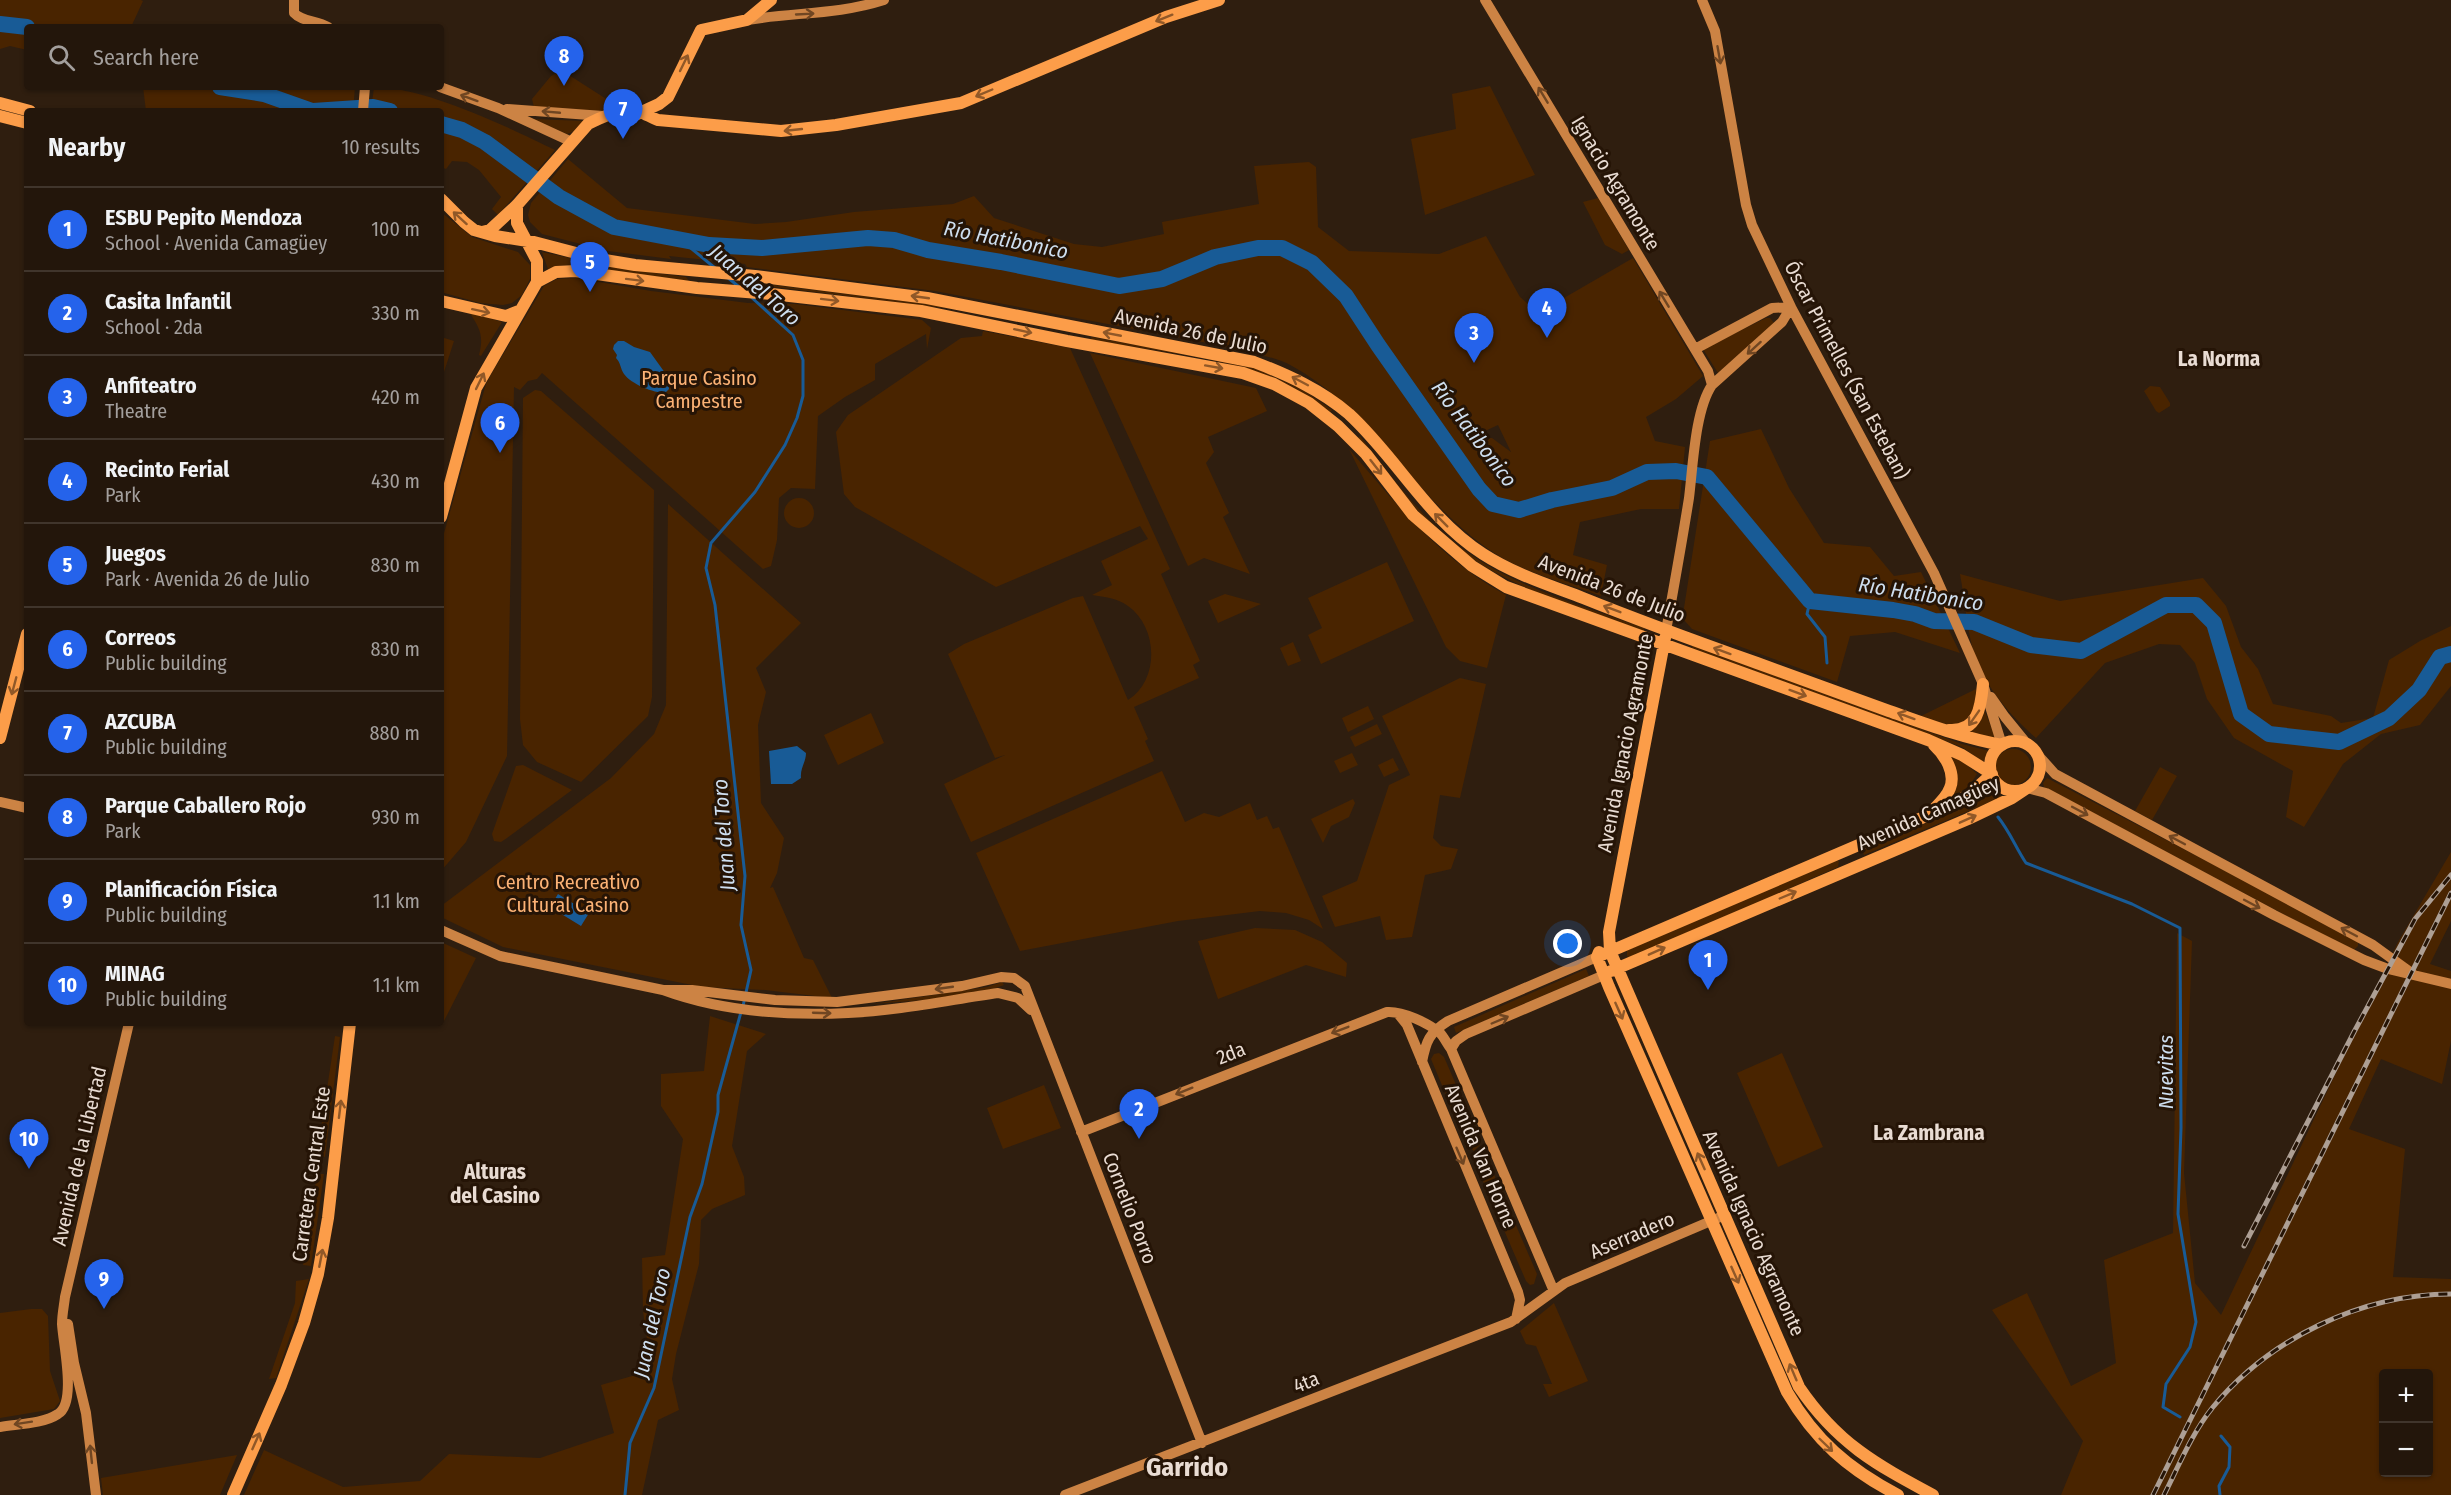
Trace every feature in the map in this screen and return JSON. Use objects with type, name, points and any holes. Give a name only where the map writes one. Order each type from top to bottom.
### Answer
[{"type":"main road","points":[[294,0],[296,16],[323,24]]},
{"type":"main road","points":[[747,20],[771,0]]},
{"type":"main road","points":[[572,142],[601,124],[622,120],[668,97],[701,30],[773,15],[846,11],[884,0]]},
{"type":"main road","points":[[482,232],[490,230],[517,205],[588,123],[603,116],[620,112],[640,112],[658,120],[781,131],[836,125],[961,103],[1166,17],[1219,0]]},
{"type":"main road","name":"Ignacio Agramonte","points":[[1485,0],[1695,349],[1711,378],[1712,385]]},
{"type":"main road","name":"Óscar Primelles (San Esteban)","points":[[1702,0],[1715,31],[1746,205],[1752,225],[1791,307],[1934,573],[1983,684],[2002,745]]},
{"type":"main road","points":[[444,88],[498,108],[572,142]]},
{"type":"main road","points":[[363,108],[365,90]]},
{"type":"main road","points":[[0,103],[24,109]]},
{"type":"main road","points":[[498,108],[603,116]]},
{"type":"main road","points":[[0,116],[24,122]]},
{"type":"main road","points":[[444,202],[464,222],[482,232],[524,241]]},
{"type":"main road","points":[[444,506],[476,388],[537,282],[537,261],[524,241],[517,223],[517,205]]},
{"type":"main road","name":"Avenida 26 de Julio","points":[[524,241],[599,259],[681,270],[755,276],[956,304],[1233,357],[1285,374],[1315,389],[1348,414],[1452,532],[1514,572],[1666,631],[1972,740],[2002,745]]},
{"type":"main road","name":"Avenida 26 de Julio","points":[[537,282],[556,273],[575,271],[697,288],[921,311],[1078,343],[1223,368],[1274,384],[1309,403],[1338,426],[1366,454],[1413,515],[1472,566],[1506,587],[1928,740],[1962,755],[1992,774]]},
{"type":"main road","points":[[444,302],[506,316],[520,310]]},
{"type":"main road","points":[[1695,349],[1772,308],[1791,307]]},
{"type":"main road","points":[[1712,385],[1782,322],[1791,307]]},
{"type":"main road","name":"Avenida Ignacio Agramonte","points":[[1712,385],[1700,411],[1688,504],[1664,644],[1609,932],[1610,951],[1799,1387],[1814,1408],[1866,1458],[1933,1495]]},
{"type":"main road","points":[[0,738],[24,646]]},
{"type":"main road","points":[[1942,729],[1960,730],[1974,721],[1981,706],[1983,684]]},
{"type":"main road","points":[[1983,684],[2005,717],[2026,744],[2038,755],[2040,770],[2027,788],[2010,790],[2002,787],[1992,774],[1992,758],[2002,745],[2014,741],[2026,744]]},
{"type":"main road","points":[[1928,740],[1943,753],[1951,777],[1950,788],[1928,816]]},
{"type":"main road","name":"Avenida Camagüey","points":[[2038,755],[2055,774],[2063,779],[2373,945],[2415,976]]},
{"type":"main road","name":"Avenida Camagüey","points":[[1435,1030],[1448,1021],[1952,805],[1971,793],[1992,774]]},
{"type":"main road","name":"Avenida Camagüey","points":[[1451,1049],[1456,1041],[1466,1035],[1968,819],[2012,798],[2027,788],[2046,793],[2274,915],[2364,960],[2388,969],[2451,984]]},
{"type":"main road","points":[[0,802],[24,807]]},
{"type":"main road","points":[[444,931],[501,956],[663,990],[688,999],[728,1005],[765,1004],[848,1002],[962,986],[1001,977],[1014,978],[1010,987],[998,993],[850,1013],[765,1004],[728,994],[663,990]]},
{"type":"main road","name":"Avenida Ignacio Agramonte","points":[[1609,932],[1597,957],[1787,1392],[1801,1416],[1835,1454],[1898,1495]]},
{"type":"main road","points":[[2364,960],[2373,945]]},
{"type":"main road","name":"Cornelio Porro","points":[[1014,978],[1025,986],[1202,1443]]},
{"type":"main road","points":[[998,993],[1018,998],[1037,1017]]},
{"type":"main road","name":"2da","points":[[1081,1132],[1387,1012],[1396,1012]]},
{"type":"main road","points":[[1396,1012],[1435,1030],[1425,1045],[1422,1063]]},
{"type":"main road","name":"Avenida Van Horne","points":[[1396,1012],[1407,1025],[1518,1292],[1520,1300],[1516,1319]]},
{"type":"main road","points":[[1421,1022],[1448,1021]]},
{"type":"main road","name":"Avenida de la Libertad","points":[[0,1427],[47,1419],[59,1414],[66,1404],[70,1364],[65,1297],[128,1026]]},
{"type":"main road","name":"Carretera Central Este","points":[[233,1495],[281,1385],[304,1323],[318,1274],[328,1218],[350,1026]]},
{"type":"main road","name":"Avenida Van Horne","points":[[1435,1030],[1442,1034],[1451,1049],[1553,1289]]},
{"type":"main road","name":"Aserradero","points":[[1553,1289],[1725,1215]]},
{"type":"main road","name":"4ta","points":[[1065,1495],[1516,1319],[1553,1289]]},
{"type":"main road","points":[[1518,1292],[1527,1298],[1540,1301]]},
{"type":"main road","name":"Avenida de la Libertad","points":[[70,1364],[86,1413],[96,1495]]},
{"type":"green space","points":[[0,0],[143,1],[132,24],[24,24],[24,49],[10,46],[0,49]]},
{"type":"green space","points":[[561,70],[611,102],[613,110],[609,113],[534,107],[532,99],[551,76]]},
{"type":"green space","points":[[1490,86],[1535,175],[1425,215],[1411,139],[1456,129],[1452,94]]},
{"type":"green space","points":[[143,90],[355,90],[353,108],[146,108]]},
{"type":"green space","points":[[374,90],[399,90],[417,94],[491,120],[555,150],[498,215],[492,209],[501,197],[479,170],[467,162],[452,161],[446,169],[444,168],[444,108],[371,108]]},
{"type":"green space","points":[[532,119],[585,121],[575,131],[567,134]]},
{"type":"green space","points":[[568,159],[627,208],[755,224],[854,212],[953,204],[974,196],[994,218],[1074,244],[1102,247],[1164,234],[1162,222],[1259,204],[1254,166],[1309,162],[1316,167],[1318,227],[1349,251],[1439,254],[1486,236],[1520,297],[1538,313],[1633,258],[1703,376],[1676,399],[1646,417],[1655,441],[1685,447],[1679,509],[1641,509],[1580,522],[1573,555],[1607,565],[1601,596],[1525,569],[1484,546],[1435,502],[1346,405],[1320,384],[1281,361],[1244,350],[935,291],[747,267],[745,264],[669,256],[671,259],[608,251],[542,234],[530,222],[528,215],[531,203]],"holes":[[[1498,425],[1511,452],[1492,438],[1472,437]]]},
{"type":"green space","points":[[1598,198],[1629,250],[1622,254],[1605,245],[1583,202]]},
{"type":"green space","points":[[444,214],[472,237],[518,252],[530,265],[530,279],[522,295],[512,303],[503,305],[480,303],[444,293]]},
{"type":"green space","points":[[542,252],[618,268],[686,277],[689,281],[576,265],[548,269]]},
{"type":"green space","name":"Parque Casino Campestre","points":[[576,278],[651,291],[748,303],[795,304],[922,320],[931,328],[927,349],[926,334],[875,364],[875,380],[818,416],[815,489],[791,488],[779,498],[777,540],[771,566],[763,569],[542,373],[537,379],[528,381],[520,390],[514,387],[507,756],[466,842],[444,868],[444,533],[486,384],[544,286],[557,279]]},
{"type":"green space","points":[[765,284],[944,306],[944,308],[767,286]]},
{"type":"green space","points":[[469,312],[502,322],[481,356],[479,355],[480,332]]},
{"type":"green space","points":[[1770,318],[1774,323],[1718,373],[1703,349]]},
{"type":"green space","points":[[983,331],[1070,348],[1170,569],[1161,574],[1200,661],[1193,665],[1199,678],[1134,707],[1148,739],[1145,741],[1154,761],[971,842],[944,784],[1005,755],[995,758],[948,654],[964,644],[1073,598],[1083,596],[1128,700],[1146,680],[1151,653],[1150,640],[1138,615],[1120,601],[1092,595],[1112,585],[1101,561],[1148,539],[1140,526],[996,587],[855,507],[844,494],[836,432],[848,415],[961,338],[982,336]]},
{"type":"green space","points":[[1091,337],[1232,362],[1257,369],[1303,390],[1332,410],[1330,412],[1283,382],[1254,371],[1209,359],[1092,340]]},
{"type":"green space","points":[[444,338],[454,341],[444,372]]},
{"type":"green space","points":[[1090,353],[1256,388],[1267,411],[1208,437],[1214,452],[1206,463],[1229,513],[1223,517],[1250,574],[1204,558],[1188,566]]},
{"type":"green space","points":[[2150,386],[2160,387],[2170,403],[2170,406],[2159,413],[2144,391]]},
{"type":"green space","name":"Parque Casino Campestre","points":[[535,390],[541,391],[654,490],[652,697],[648,716],[581,782],[537,762],[523,745],[520,719],[523,398]]},
{"type":"green space","points":[[1761,429],[1789,488],[1824,543],[1870,547],[1894,576],[1921,572],[1960,653],[1895,632],[1850,636],[1837,682],[1692,629],[1684,620],[1710,441]]},
{"type":"green space","points":[[1360,436],[1425,516],[1471,555],[1494,569],[1543,592],[1644,628],[1644,631],[1542,595],[1493,572],[1470,557],[1449,541],[1412,505],[1358,438]]},
{"type":"green space","points":[[1349,449],[1402,510],[1440,548],[1483,581],[1506,595],[1487,668],[1460,661],[1446,647]]},
{"type":"green space","points":[[799,498],[810,502],[814,513],[810,524],[799,528],[788,524],[784,513],[788,502]]},
{"type":"green space","name":"Centro Recreativo Cultural Casino","points":[[668,504],[801,623],[756,668],[766,692],[758,725],[761,803],[784,838],[777,873],[770,888],[773,887],[804,958],[813,960],[832,998],[765,990],[702,987],[503,947],[444,918],[444,904],[611,778],[654,734],[666,705]]},
{"type":"green space","points":[[1387,562],[1414,621],[1321,664],[1308,635],[1322,628],[1308,598]]},
{"type":"green space","points":[[1960,574],[2060,601],[2203,578],[2226,606],[2241,647],[2258,669],[2273,704],[2331,716],[2341,723],[2373,718],[2389,660],[2451,626],[2451,686],[2420,725],[2381,734],[2343,764],[2304,827],[2286,817],[2293,771],[2234,738],[2207,699],[2195,663],[2180,645],[2159,644],[2105,663],[2036,738],[2001,701],[1980,669],[1970,637]]},
{"type":"green space","points":[[1225,594],[1261,604],[1218,623],[1208,601]]},
{"type":"green space","points":[[1293,642],[1301,661],[1288,666],[1280,648]]},
{"type":"green space","points":[[1692,645],[1962,744],[1989,751],[1983,762],[1962,747],[1692,648]]},
{"type":"green space","points":[[1460,678],[1486,684],[1460,798],[1440,795],[1433,838],[1441,846],[1458,849],[1451,869],[1425,875],[1412,937],[1386,940],[1380,916],[1335,927],[1322,896],[1357,881],[1389,785],[1410,775],[1382,716]]},
{"type":"green space","points":[[1976,689],[1977,707],[1971,718],[1962,725],[1946,725],[1921,716]]},
{"type":"green space","points":[[1368,706],[1374,719],[1348,732],[1342,718]]},
{"type":"green space","points":[[1985,712],[1996,738],[1965,734],[1979,722]]},
{"type":"green space","points":[[871,713],[884,743],[838,765],[824,735]]},
{"type":"green space","points":[[1377,724],[1382,734],[1355,747],[1350,737]]},
{"type":"green space","points":[[2013,749],[2025,755],[2031,767],[2025,779],[2013,785],[2001,779],[1995,767],[2001,755]]},
{"type":"green space","points":[[1352,753],[1358,765],[1340,773],[1334,761]]},
{"type":"green space","points":[[1950,755],[1964,762],[1977,774],[1968,788],[1951,800]]},
{"type":"green space","points":[[1393,758],[1399,770],[1384,777],[1378,765]]},
{"type":"green space","points":[[523,765],[572,790],[501,842],[494,841],[492,834],[516,766]]},
{"type":"green space","points":[[2160,767],[2177,776],[2152,820],[2135,811]]},
{"type":"green space","points":[[1162,771],[1185,822],[1204,813],[1219,817],[1250,803],[1257,820],[1267,816],[1273,829],[1279,827],[1323,929],[1309,920],[1286,913],[1260,911],[1178,921],[1020,951],[976,853]]},
{"type":"green space","points":[[2047,778],[2358,940],[2358,946],[2353,951],[2044,787],[2043,783]]},
{"type":"green space","points":[[1988,785],[2002,797],[1864,855],[1865,849],[1971,802]]},
{"type":"green space","points":[[1353,799],[1355,803],[1349,817],[1331,826],[1323,843],[1311,819]]},
{"type":"green space","points":[[2451,852],[2451,921],[2430,964],[2451,971],[2451,1041],[2442,1084],[2381,1059],[2349,1129],[2405,1149],[2393,1277],[2451,1279],[2451,1495],[2061,1495],[2083,1441],[1992,1310],[2027,1293],[2071,1386],[2116,1363],[2104,1260],[2173,1233],[2177,933],[2192,941],[2184,1173],[2195,1283],[2221,1315],[2398,942]]},
{"type":"green space","points":[[1835,860],[1839,861],[1838,867],[1630,958],[1627,956],[1627,949]]},
{"type":"green space","points":[[1255,928],[1295,930],[1322,942],[1347,963],[1346,977],[1306,965],[1218,999],[1198,941]]},
{"type":"green space","points":[[444,943],[476,958],[444,1021]]},
{"type":"green space","points":[[1586,969],[1589,976],[1456,1033],[1454,1027]]},
{"type":"green space","points":[[1002,982],[1004,985],[956,997],[873,1004],[987,987]]},
{"type":"green space","points":[[710,1016],[766,1034],[747,1051],[732,1146],[744,1177],[745,1195],[712,1209],[701,1220],[699,1264],[676,1354],[672,1379],[679,1410],[658,1420],[642,1495],[244,1495],[264,1450],[343,1487],[420,1481],[449,1454],[540,1458],[614,1433],[601,1385],[646,1372],[649,1354],[643,1311],[642,1258],[665,1255],[683,1139],[661,1106],[661,1074],[704,1071]]},
{"type":"green space","points":[[335,1036],[340,1037],[325,1157],[317,1155]]},
{"type":"green space","points":[[1439,1053],[1444,1057],[1478,1135],[1480,1145],[1474,1151],[1467,1145],[1431,1059],[1434,1054]]},
{"type":"green space","points":[[1782,1053],[1823,1147],[1778,1167],[1737,1073]]},
{"type":"green space","points":[[1044,1085],[1061,1128],[1003,1149],[987,1108]]},
{"type":"green space","points":[[1484,1159],[1489,1163],[1537,1274],[1534,1284],[1530,1285],[1526,1281],[1476,1165]]},
{"type":"green space","points":[[317,1174],[324,1174],[311,1266],[303,1265]]},
{"type":"green space","points":[[309,1279],[276,1378],[269,1379],[295,1303],[296,1281]]},
{"type":"green space","points":[[1554,1303],[1588,1381],[1549,1397],[1543,1384],[1552,1384],[1536,1346],[1526,1344],[1520,1331]]},
{"type":"green space","points":[[42,1309],[48,1316],[50,1371],[60,1401],[54,1409],[0,1418],[0,1313]]},
{"type":"green space","points":[[237,1455],[220,1495],[103,1495],[101,1478]]},
{"type":"water","points":[[618,341],[624,341],[650,352],[668,377],[669,389],[665,393],[643,387],[627,378],[613,349]]},
{"type":"water","points":[[797,746],[806,753],[801,778],[792,784],[771,784],[769,751]]},
{"type":"water","points":[[558,894],[589,913],[581,926],[550,907]]},
{"type":"waterway","name":"Río Hatibonico","points":[[0,24],[24,27]]},
{"type":"waterway","name":"Río Hatibonico","points":[[239,90],[264,94],[304,108]]},
{"type":"waterway","name":"Río Hatibonico","points":[[358,108],[377,108]]},
{"type":"waterway","name":"Río Hatibonico","points":[[444,125],[462,130],[485,142],[559,197],[614,227],[709,245],[762,248],[868,238],[894,240],[928,250],[1119,286],[1162,279],[1215,257],[1258,248],[1282,248],[1312,263],[1346,296],[1479,489],[1493,504],[1519,510],[1552,500],[1612,488],[1647,472],[1676,471],[1707,477],[1810,601],[1893,610],[1915,614],[1934,621],[1974,622],[2031,645],[2081,651],[2166,605],[2196,605],[2214,623],[2241,714],[2269,734],[2339,742],[2389,718],[2419,690],[2440,657],[2451,654]]},
{"type":"waterway","name":"Juan del Toro","points":[[681,240],[715,268]]},
{"type":"waterway","name":"Juan del Toro","points":[[727,277],[738,286]]},
{"type":"waterway","name":"Juan del Toro","points":[[743,1006],[751,970],[741,925],[745,876],[715,605],[706,568],[711,543],[755,492],[785,445],[797,418],[803,396],[803,360],[793,335],[750,296]]},
{"type":"waterway","points":[[1810,601],[1807,614],[1825,637],[1827,663]]},
{"type":"waterway","name":"Nuevitas","points":[[1998,817],[2026,863],[2132,904],[2180,928],[2181,1128],[2178,1214],[2196,1322],[2190,1347],[2166,1384],[2163,1407],[2180,1417]]},
{"type":"waterway","name":"Juan del Toro","points":[[625,1495],[630,1443],[654,1388],[690,1217],[702,1184],[718,1112],[718,1095],[741,1012]]},
{"type":"waterway","name":"Nuevitas","points":[[2220,1495],[2219,1486],[2229,1467],[2230,1447],[2221,1436]]},
{"type":"railway","points":[[2244,1246],[2415,919],[2451,875]]},
{"type":"railway","points":[[2153,1495],[2451,893]]},
{"type":"railway","points":[[2164,1495],[2205,1417],[2236,1382],[2262,1360],[2290,1341],[2352,1312],[2384,1302],[2418,1296],[2451,1294]]},
{"type":"place","name":"Parque Caballero Rojo","points":[[564,86]]},
{"type":"place","name":"AZCUBA","points":[[623,139]]},
{"type":"place","name":"Juegos","points":[[590,292]]},
{"type":"place","name":"Recinto Ferial","points":[[1547,338]]},
{"type":"place","name":"Anfiteatro","points":[[1474,363]]},
{"type":"place","name":"Correos","points":[[500,453]]},
{"type":"place","name":"ESBU Pepito Mendoza","points":[[1708,990]]},
{"type":"place","name":"Casita Infantil","points":[[1139,1139]]},
{"type":"place","name":"MINAG","points":[[29,1169]]},
{"type":"place","name":"Planificación Física","points":[[104,1309]]},
{"type":"district","name":"La Norma","points":[[2219,359]]},
{"type":"district","name":"La Zambrana","points":[[1929,1133]]},
{"type":"district","name":"Alturas del Casino","points":[[495,1184]]},
{"type":"district","name":"Garrido","points":[[1187,1467]]}]
